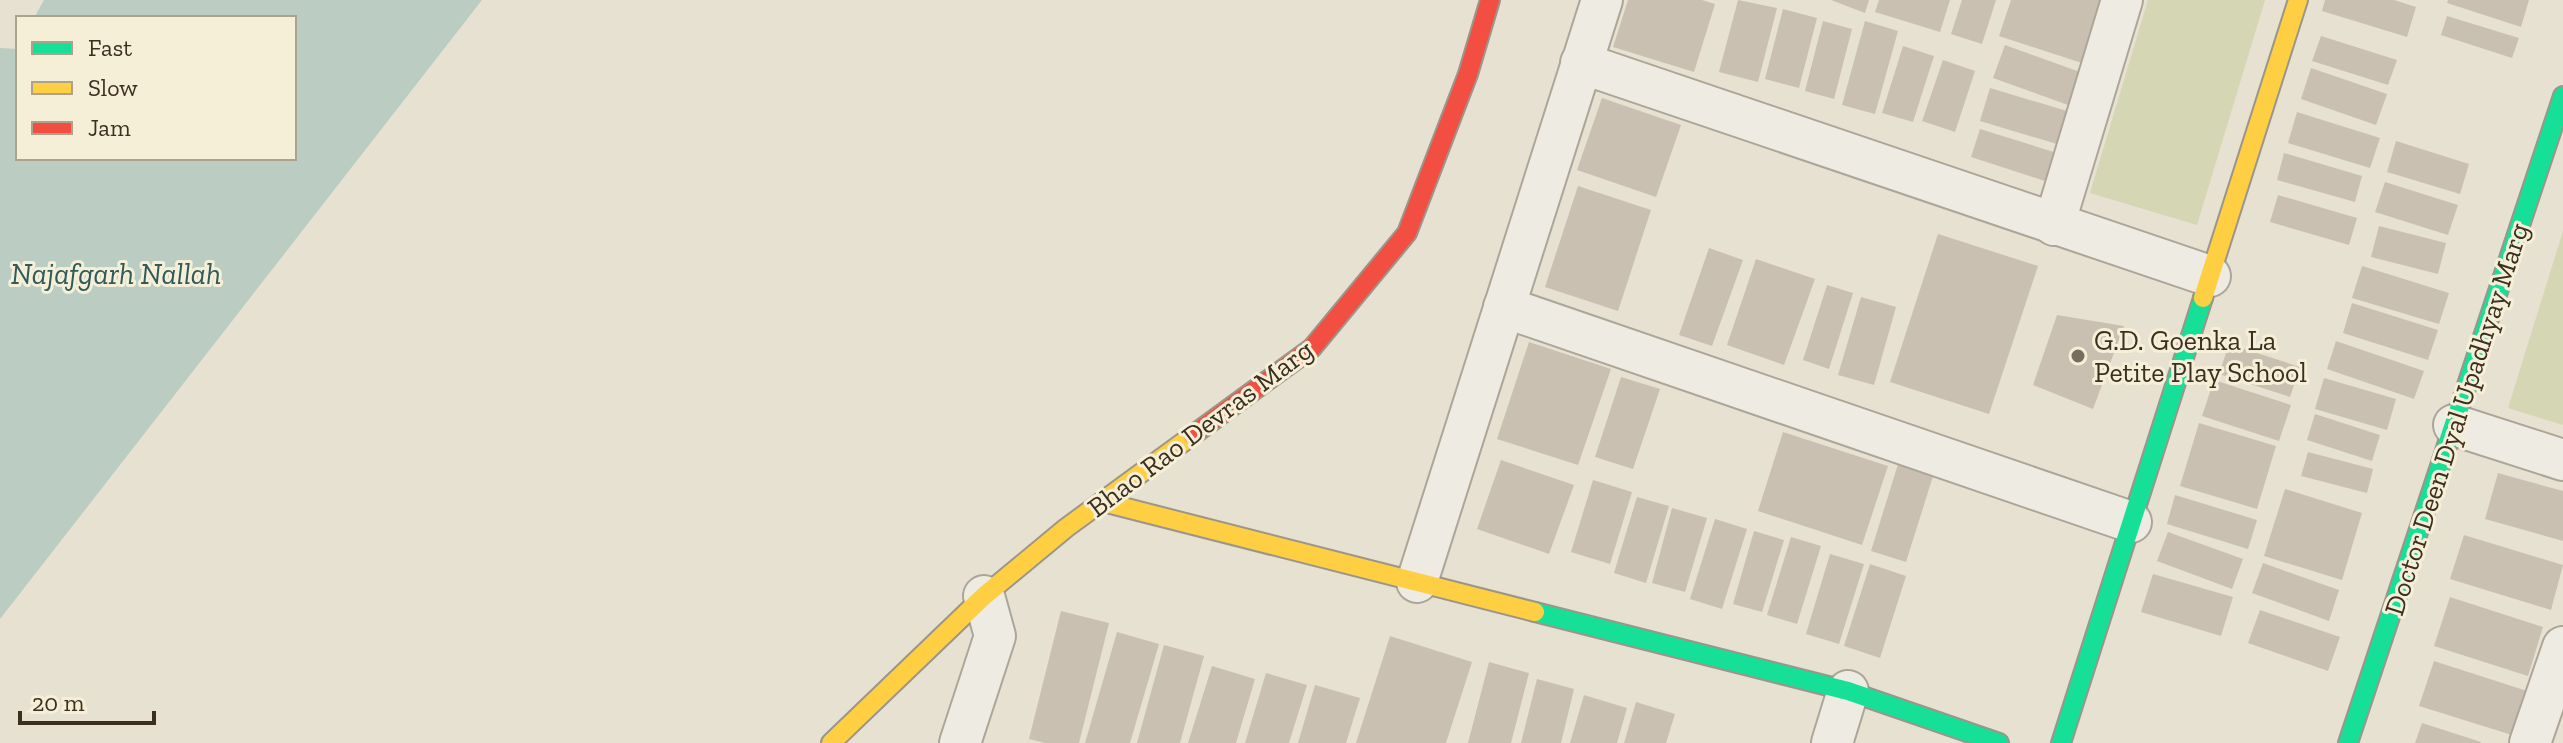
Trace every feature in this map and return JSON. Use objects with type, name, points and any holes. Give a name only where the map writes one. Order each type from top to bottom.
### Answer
[{"type":"street","name":"Bhao Rao Devras Marg","points":[[831,743],[984,596],[1103,502],[1312,348],[1407,233],[1468,74],[1490,0]]},
{"type":"street","points":[[1417,582],[1602,0]]},
{"type":"street","points":[[2054,225],[2122,0]]},
{"type":"street","points":[[2061,743],[2298,0]]},
{"type":"street","points":[[1581,63],[2210,276]]},
{"type":"street","name":"Doctor Deen Dyal Upadhyay Marg","points":[[2348,743],[2454,425],[2554,151],[2563,96]]},
{"type":"street","points":[[1504,307],[2131,522]]},
{"type":"street","points":[[2454,425],[2563,460]]},
{"type":"street","points":[[1103,502],[1848,691],[1999,743]]},
{"type":"street","points":[[967,741],[995,636],[984,596]]},
{"type":"street","points":[[2530,743],[2560,666]]},
{"type":"street","points":[[1832,743],[1848,691]]},
{"type":"green space","points":[[2148,0],[2265,0],[2197,225],[2090,193]]},
{"type":"green space","points":[[2563,231],[2563,425],[2508,408]]},
{"type":"water","name":"Najafgarh Nallah","points":[[44,0],[482,0],[0,619],[0,48],[16,49],[16,160],[296,160],[296,16],[35,16]]},
{"type":"building","points":[[1628,0],[1702,0],[1715,4],[1694,72],[1613,47]]},
{"type":"building","points":[[1738,0],[1777,8],[1758,82],[1719,72]]},
{"type":"building","points":[[1831,0],[1869,0],[1865,13]]},
{"type":"building","points":[[1879,0],[1950,0],[1940,32],[1875,12]]},
{"type":"building","points":[[1962,0],[1996,0],[1982,44],[1951,34]]},
{"type":"building","points":[[2011,0],[2109,0],[2088,65],[1999,36]]},
{"type":"building","points":[[2325,0],[2394,0],[2416,7],[2407,37],[2322,11]]},
{"type":"building","points":[[2448,0],[2529,0],[2521,27],[2447,3]]},
{"type":"building","points":[[1783,9],[1817,18],[1799,88],[1765,79]]},
{"type":"building","points":[[2447,16],[2519,38],[2512,58],[2441,35]]},
{"type":"building","points":[[1823,21],[1852,29],[1834,99],[1805,91]]},
{"type":"building","points":[[1865,21],[1898,31],[1875,114],[1842,105]]},
{"type":"building","points":[[2321,36],[2397,60],[2388,85],[2312,61]]},
{"type":"building","points":[[2005,45],[2080,72],[2068,105],[1993,78]]},
{"type":"building","points":[[1903,46],[1934,56],[1913,122],[1882,113]]},
{"type":"building","points":[[1943,60],[1975,71],[1955,132],[1922,121]]},
{"type":"building","points":[[2311,68],[2387,94],[2376,125],[2301,99]]},
{"type":"building","points":[[1990,88],[2067,111],[2057,144],[1980,121]]},
{"type":"building","points":[[1602,98],[1681,125],[1656,197],[1577,170]]},
{"type":"building","points":[[2297,112],[2380,138],[2370,168],[2288,143]]},
{"type":"building","points":[[1980,129],[2057,153],[2048,182],[1971,157]]},
{"type":"building","points":[[2396,141],[2469,164],[2460,194],[2387,172]]},
{"type":"building","points":[[2284,153],[2362,176],[2355,202],[2277,180]]},
{"type":"building","points":[[2385,182],[2458,205],[2448,235],[2375,212]]},
{"type":"building","points":[[1578,186],[1651,210],[1618,311],[1545,287]]},
{"type":"building","points":[[2278,195],[2357,218],[2349,245],[2270,222]]},
{"type":"building","points":[[2379,226],[2446,243],[2438,274],[2371,257]]},
{"type":"building","points":[[1938,234],[2038,266],[1989,414],[1890,382]]},
{"type":"building","points":[[1709,248],[1743,260],[1712,346],[1679,335]]},
{"type":"building","points":[[1756,259],[1815,279],[1784,365],[1727,345]]},
{"type":"building","points":[[2362,266],[2449,293],[2439,324],[2352,298]]},
{"type":"building","points":[[1827,285],[1853,293],[1829,369],[1803,360]]},
{"type":"building","points":[[1861,297],[1896,307],[1874,385],[1838,375]]},
{"type":"building","points":[[2352,303],[2438,330],[2428,360],[2343,333]]},
{"type":"building","name":"G.D. Goenka La Petite Play School","points":[[2057,315],[2124,326],[2093,409],[2033,385]]},
{"type":"building","points":[[2336,341],[2424,371],[2414,399],[2327,369]]},
{"type":"building","points":[[1529,342],[1611,369],[1578,465],[1497,439]]},
{"type":"building","points":[[2229,344],[2300,367],[2290,397],[2219,374]]},
{"type":"building","points":[[1621,377],[1660,389],[1633,469],[1595,457]]},
{"type":"building","points":[[2324,378],[2396,399],[2387,430],[2315,409]]},
{"type":"building","points":[[2214,380],[2291,405],[2279,441],[2202,416]]},
{"type":"building","points":[[2315,414],[2380,435],[2372,461],[2307,440]]},
{"type":"building","points":[[2199,423],[2276,446],[2257,509],[2180,486]]},
{"type":"building","points":[[1783,432],[1888,466],[1862,545],[1758,511]]},
{"type":"building","points":[[2308,452],[2373,469],[2367,493],[2301,476]]},
{"type":"building","points":[[1501,460],[1574,485],[1549,554],[1477,529]]},
{"type":"building","points":[[1899,461],[1934,473],[1906,562],[1871,551]]},
{"type":"building","points":[[2498,473],[2563,491],[2563,541],[2485,519]]},
{"type":"building","points":[[1593,480],[1632,492],[1610,564],[1571,552]]},
{"type":"building","points":[[2285,489],[2362,513],[2342,580],[2264,556]]},
{"type":"building","points":[[2175,495],[2257,520],[2248,549],[2167,524]]},
{"type":"building","points":[[1637,497],[1669,506],[1646,583],[1614,573]]},
{"type":"building","points":[[1672,508],[1707,518],[1685,592],[1652,583]]},
{"type":"building","points":[[1715,519],[1747,529],[1722,609],[1690,599]]},
{"type":"building","points":[[1754,531],[1784,540],[1762,612],[1733,604]]},
{"type":"building","points":[[2168,532],[2243,559],[2232,589],[2157,561]]},
{"type":"building","points":[[2464,535],[2563,565],[2551,610],[2450,579]]},
{"type":"building","points":[[1791,537],[1821,546],[1797,624],[1767,615]]},
{"type":"building","points":[[1830,554],[1864,564],[1839,644],[1806,634]]},
{"type":"building","points":[[2263,563],[2339,590],[2329,621],[2252,593]]},
{"type":"building","points":[[1870,564],[1906,576],[1880,658],[1844,646]]},
{"type":"building","points":[[2153,574],[2233,597],[2221,636],[2141,612]]},
{"type":"building","points":[[2450,597],[2543,627],[2528,676],[2434,646]]},
{"type":"building","points":[[2260,610],[2340,637],[2328,671],[2248,643]]},
{"type":"building","points":[[1061,611],[1109,623],[1079,743],[1045,743],[1029,739]]},
{"type":"building","points":[[1117,632],[1159,644],[1130,743],[1085,743]]},
{"type":"building","points":[[1390,636],[1472,662],[1446,743],[1356,743]]},
{"type":"building","points":[[1164,645],[1204,656],[1180,743],[1137,743]]},
{"type":"building","points":[[2434,661],[2527,691],[2512,735],[2419,706]]},
{"type":"building","points":[[1489,662],[1529,673],[1511,743],[1468,743]]},
{"type":"building","points":[[1212,666],[1255,679],[1236,743],[1188,743]]},
{"type":"building","points":[[1266,673],[1307,685],[1289,743],[1245,743]]},
{"type":"building","points":[[1537,679],[1574,689],[1561,743],[1521,743]]},
{"type":"building","points":[[1315,685],[1360,698],[1346,743],[1298,743]]},
{"type":"building","points":[[1584,695],[1627,708],[1617,743],[1570,743]]},
{"type":"building","points":[[1636,702],[1675,714],[1666,743],[1624,743]]},
{"type":"building","points":[[2422,723],[2481,742],[2415,743]]},
{"type":"traffic: fast","points":[[2348,743],[2563,96]]},
{"type":"traffic: fast","points":[[2061,743],[2203,298]]},
{"type":"traffic: fast","points":[[1535,612],[1848,691],[1999,743]]},
{"type":"traffic: slow","points":[[2203,298],[2298,0]]},
{"type":"traffic: slow","points":[[831,743],[984,596],[1066,528],[1193,435]]},
{"type":"traffic: slow","points":[[1103,502],[1535,612]]},
{"type":"traffic: jam","points":[[1193,435],[1312,348],[1407,233],[1468,74],[1490,0]]},
{"type":"place","name":"G.D. Goenka La Petite Play School","points":[[2078,356]]}]
